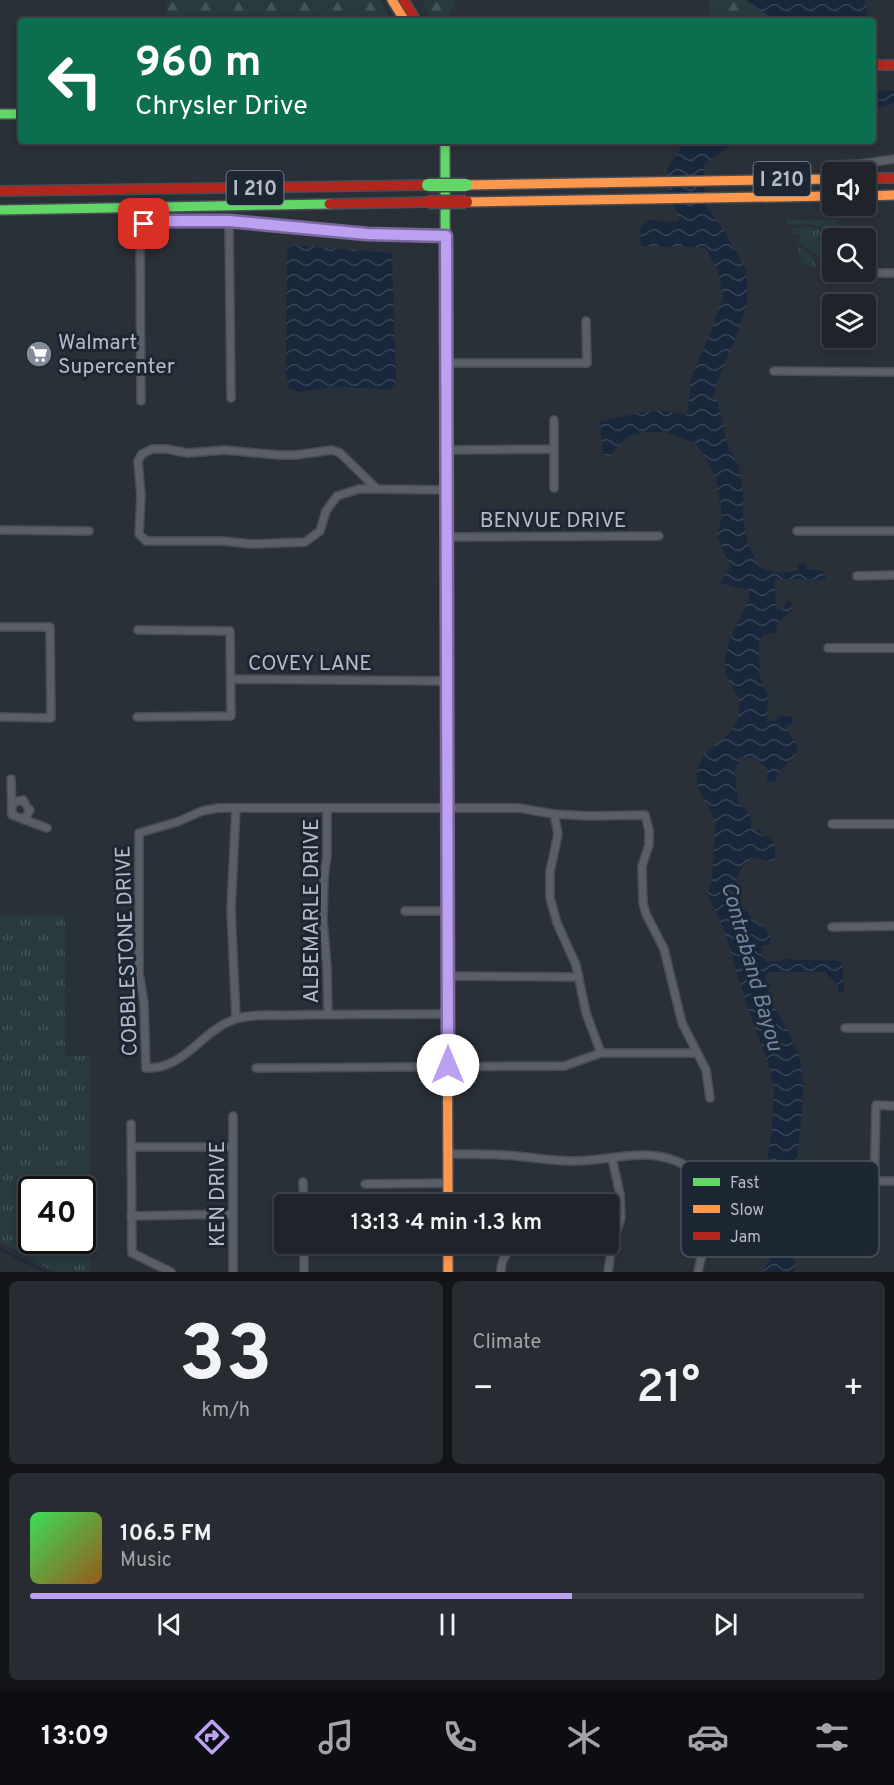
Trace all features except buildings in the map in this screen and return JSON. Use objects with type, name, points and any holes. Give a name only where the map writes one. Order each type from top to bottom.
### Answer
[{"type":"main road","points":[[392,0],[407,14]]},
{"type":"main road","points":[[0,114],[18,114]]},
{"type":"main road","points":[[446,144],[448,1194]]},
{"type":"main road","points":[[876,178],[892,178]]},
{"type":"main road","name":"I 210","points":[[0,191],[822,179]]},
{"type":"main road","points":[[0,186],[82,189]]},
{"type":"main road","points":[[876,196],[894,195]]},
{"type":"main road","name":"I 210","points":[[0,210],[822,196]]},
{"type":"main road","points":[[448,1254],[448,1272]]},
{"type":"street","points":[[874,162],[894,159]]},
{"type":"street","points":[[141,401],[140,235],[142,226],[152,221],[229,221],[367,234],[446,236]]},
{"type":"street","points":[[229,221],[231,398]]},
{"type":"street","points":[[876,273],[894,273]]},
{"type":"street","points":[[447,363],[586,363],[586,321]]},
{"type":"street","points":[[774,371],[894,372]]},
{"type":"street","points":[[554,420],[554,488]]},
{"type":"street","points":[[377,489],[340,453],[332,450],[278,455],[225,450],[188,453],[152,449],[142,454],[138,462],[141,496],[139,534],[146,541],[221,541],[252,544],[305,542],[316,536],[329,505],[337,496],[351,490],[447,490]]},
{"type":"street","points":[[447,450],[554,449]]},
{"type":"street","points":[[0,530],[89,531]]},
{"type":"street","points":[[797,531],[894,531]]},
{"type":"street","name":"BENVUE DRIVE","points":[[447,537],[659,536]]},
{"type":"street","points":[[857,576],[894,575]]},
{"type":"street","points":[[0,627],[50,627],[51,717],[0,717]]},
{"type":"street","points":[[138,630],[230,631],[231,680]]},
{"type":"street","points":[[828,648],[894,648]]},
{"type":"street","name":"COVEY LANE","points":[[138,717],[231,716],[231,680],[447,681]]},
{"type":"street","points":[[11,779],[12,815],[46,828]]},
{"type":"street","points":[[12,803],[23,800],[30,810],[24,820]]},
{"type":"street","points":[[448,1014],[236,1018],[231,910],[236,808],[519,808],[554,814],[645,815],[649,830],[649,845],[642,866],[643,903],[646,914],[664,949],[682,1023],[706,1070],[710,1098]]},
{"type":"street","name":"COBBLESTONE DRIVE","points":[[236,808],[201,811],[177,822],[139,833],[140,973],[144,1003],[146,1068],[164,1067],[178,1061],[209,1034],[236,1018]]},
{"type":"street","name":"ALBEMARLE DRIVE","points":[[327,808],[323,920],[328,1015]]},
{"type":"street","points":[[554,814],[558,834],[550,872],[550,898],[557,922],[572,951],[586,1012],[601,1053]]},
{"type":"street","points":[[831,824],[894,824]]},
{"type":"street","points":[[405,911],[447,911]]},
{"type":"street","points":[[832,927],[894,926]]},
{"type":"street","points":[[448,976],[579,977]]},
{"type":"street","points":[[845,1028],[894,1028]]},
{"type":"street","points":[[256,1068],[564,1066],[601,1053],[698,1053]]},
{"type":"street","points":[[875,1161],[876,1106],[894,1106]]},
{"type":"street","name":"KEN DRIVE","points":[[233,1116],[233,1272]]},
{"type":"street","points":[[131,1124],[132,1253],[171,1272]]},
{"type":"street","points":[[131,1147],[232,1147]]},
{"type":"street","points":[[448,1154],[516,1156],[572,1161],[643,1155],[667,1158],[681,1163]]},
{"type":"street","points":[[612,1158],[619,1194]]},
{"type":"street","points":[[303,1182],[304,1194]]},
{"type":"street","points":[[365,1184],[448,1183]]},
{"type":"street","points":[[619,1195],[621,1206],[619,1227]]},
{"type":"street","points":[[131,1216],[233,1214]]},
{"type":"street","points":[[304,1254],[304,1272]]},
{"type":"street","points":[[501,1272],[506,1254]]},
{"type":"street","points":[[608,1272],[611,1254]]},
{"type":"street","points":[[698,1272],[702,1257]]},
{"type":"green space","points":[[167,0],[380,0],[389,16],[167,15]]},
{"type":"green space","points":[[423,0],[456,0],[448,18],[430,18]]},
{"type":"green space","points":[[709,0],[746,0],[772,18],[710,18]]},
{"type":"green space","points":[[786,220],[837,220],[837,228],[806,224],[786,225]]},
{"type":"green space","points":[[805,226],[822,231],[822,266],[815,253],[797,242],[801,238],[798,233],[792,234],[791,229]]},
{"type":"green space","points":[[798,248],[807,251],[817,268],[804,265],[800,260]]},
{"type":"green space","points":[[0,915],[65,915],[65,1056],[90,1056],[90,1176],[18,1176],[18,1252],[0,1242]]},
{"type":"green space","points":[[22,1254],[90,1254],[90,1272],[55,1272]]},
{"type":"water","points":[[746,0],[865,0],[868,18],[772,18]]},
{"type":"water","points":[[876,90],[894,91],[894,103],[880,107],[876,105]]},
{"type":"water","name":"Contraband Bayou","points":[[683,144],[731,144],[704,165],[705,205],[723,229],[746,269],[748,299],[736,337],[717,382],[713,399],[717,400],[727,442],[738,465],[743,490],[743,519],[747,542],[759,567],[783,572],[799,570],[798,564],[805,563],[806,569],[824,571],[826,580],[775,579],[776,610],[782,609],[789,600],[794,608],[776,625],[777,632],[763,635],[759,643],[760,677],[768,696],[767,721],[775,721],[783,716],[793,718],[793,723],[786,726],[796,744],[796,755],[778,775],[775,782],[767,782],[767,768],[752,758],[740,757],[735,771],[738,802],[751,816],[751,829],[760,830],[762,836],[771,837],[775,847],[775,861],[752,857],[746,862],[739,874],[736,888],[744,909],[771,937],[770,945],[762,945],[762,958],[767,961],[782,961],[782,959],[842,961],[844,992],[838,992],[838,985],[825,972],[769,972],[766,975],[770,998],[797,1049],[800,1060],[803,1090],[797,1161],[767,1161],[774,1090],[769,1066],[746,1003],[725,932],[707,893],[712,883],[715,823],[698,788],[697,781],[699,764],[709,751],[728,734],[737,720],[738,697],[727,675],[725,658],[750,591],[720,583],[730,567],[717,535],[722,515],[716,478],[695,443],[665,432],[645,432],[628,436],[609,457],[603,453],[600,422],[642,412],[661,411],[687,414],[691,378],[723,297],[718,271],[706,249],[641,246],[640,228],[649,220],[680,221],[669,192],[667,169]]},
{"type":"water","points":[[292,245],[392,253],[396,383],[390,389],[330,387],[298,392],[289,389],[286,375],[287,251]]},
{"type":"water","points":[[771,1257],[795,1257],[794,1272],[762,1272]]},
{"type":"waterway","points":[[0,1249],[46,1272]]},
{"type":"traffic: fast","points":[[0,114],[18,114]]},
{"type":"traffic: fast","points":[[445,144],[446,642]]},
{"type":"traffic: fast","points":[[428,185],[466,185]]},
{"type":"traffic: fast","points":[[0,210],[329,204]]},
{"type":"traffic: slow","points":[[392,0],[403,18]]},
{"type":"traffic: slow","points":[[466,185],[822,179]]},
{"type":"traffic: slow","points":[[876,196],[894,195]]},
{"type":"traffic: slow","points":[[466,202],[822,196]]},
{"type":"traffic: slow","points":[[447,932],[448,1194]]},
{"type":"traffic: slow","points":[[448,1254],[448,1272]]},
{"type":"traffic: jam","points":[[404,0],[414,18]]},
{"type":"traffic: jam","points":[[876,65],[894,65]]},
{"type":"traffic: jam","points":[[876,178],[894,178]]},
{"type":"traffic: jam","points":[[0,191],[428,185]]},
{"type":"traffic: jam","points":[[329,204],[428,202]]},
{"type":"traffic: jam","points":[[428,202],[466,202]]},
{"type":"traffic: jam","points":[[446,642],[447,932]]},
{"type":"place","name":"Walmart Supercenter","points":[[39,354]]},
{"type":"route","points":[[144,224],[152,221],[229,221],[367,234],[446,236],[448,1065]]}]
